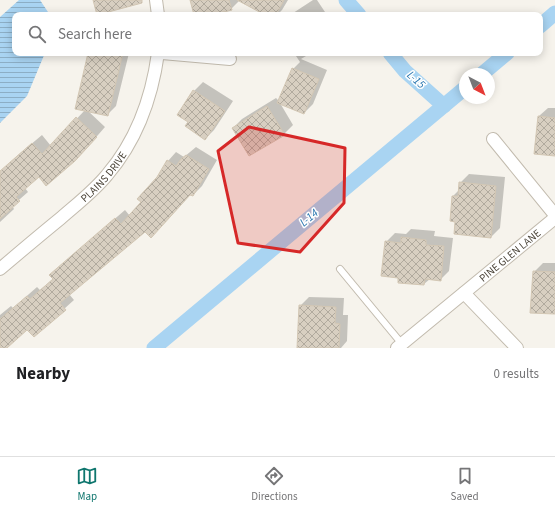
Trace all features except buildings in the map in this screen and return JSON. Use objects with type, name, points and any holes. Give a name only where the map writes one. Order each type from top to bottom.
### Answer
[{"type":"street","points":[[156,0],[158,12]]},
{"type":"street","name":"PLAINS DRIVE","points":[[0,269],[86,197],[120,159],[136,132],[147,104],[155,74],[158,56]]},
{"type":"street","points":[[196,56],[230,59]]},
{"type":"street","name":"PINE GLEN LANE","points":[[399,346],[555,217],[493,139]]},
{"type":"street","points":[[464,293],[517,348]]},
{"type":"lane","points":[[340,269],[399,346]]},
{"type":"highlighted area","points":[[249,127],[345,148],[344,203],[300,252],[238,243],[218,151]]},
{"type":"water","points":[[19,0],[40,0],[48,12],[12,12],[12,56],[44,56],[27,96],[0,123],[0,17]]},
{"type":"waterway","name":"L-15","points":[[346,0],[356,12]]},
{"type":"waterway","name":"L-14","points":[[543,23],[555,13]]},
{"type":"waterway","name":"L-15","points":[[392,56],[405,71],[444,106]]},
{"type":"waterway","name":"L-14","points":[[489,68],[503,56]]},
{"type":"waterway","name":"L-14","points":[[154,348],[459,93]]}]
